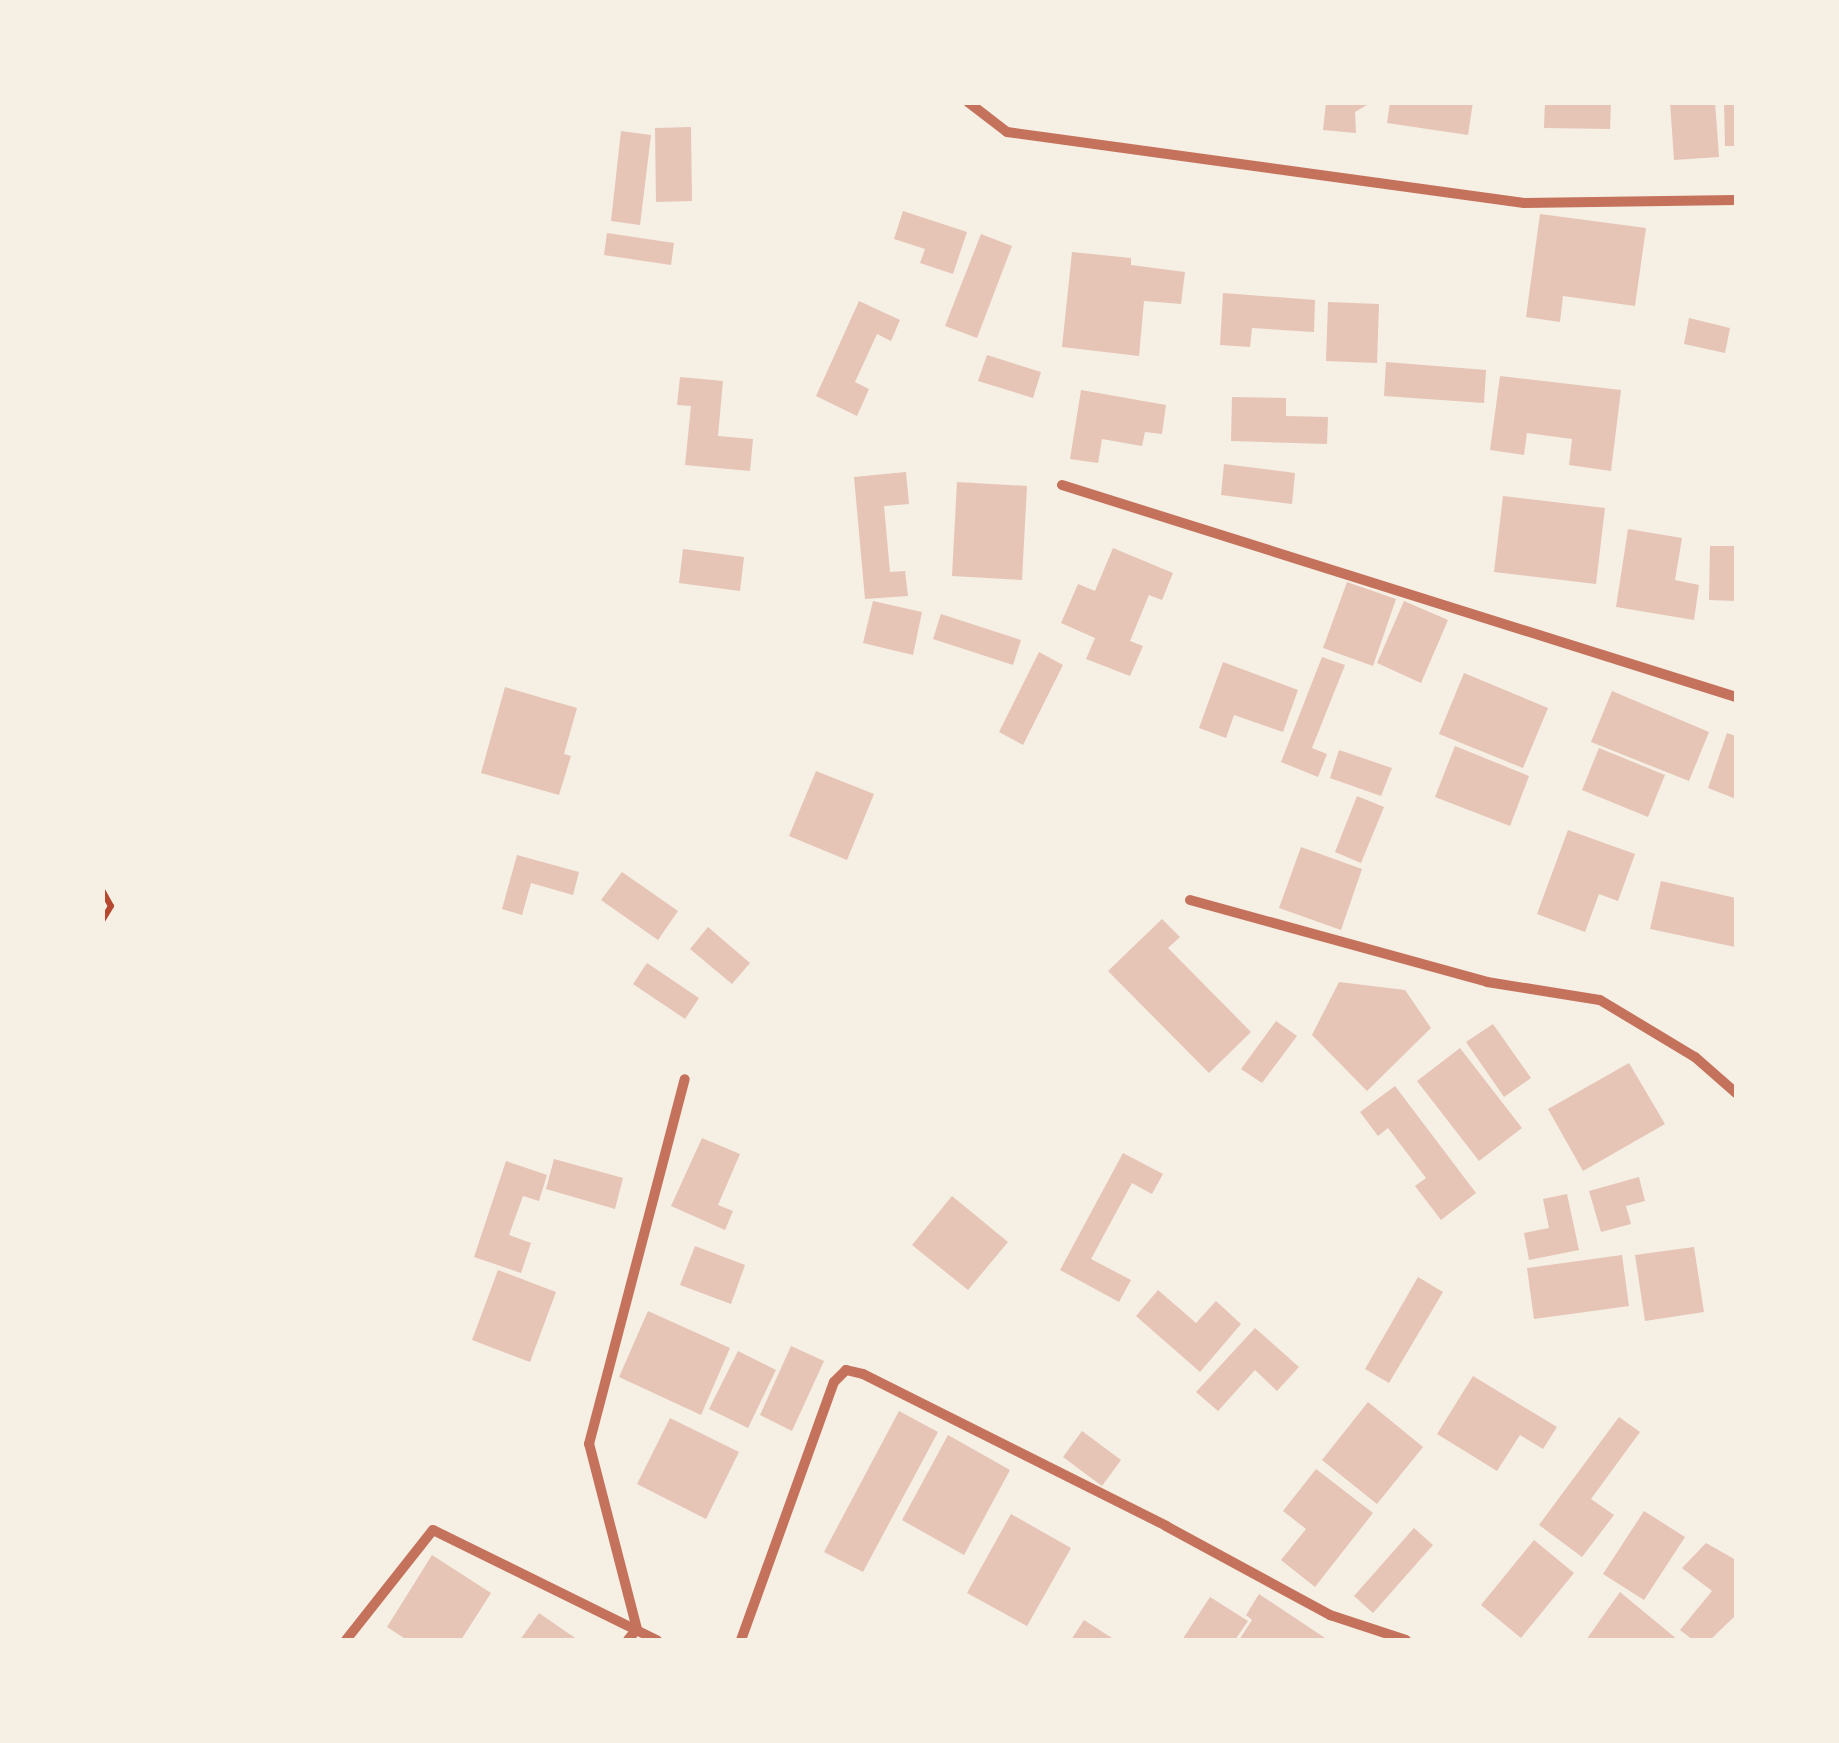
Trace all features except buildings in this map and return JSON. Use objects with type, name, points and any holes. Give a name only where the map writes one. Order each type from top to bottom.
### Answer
[{"type":"street","points":[[968,102],[1007,132],[1524,204],[1736,200]]},
{"type":"street","points":[[1062,485],[1736,697]]},
{"type":"street","points":[[1190,900],[1487,982],[1600,1000],[1695,1057],[1736,1094]]},
{"type":"street","points":[[637,1629],[589,1444],[685,1078]]},
{"type":"street","points":[[740,1640],[834,1382],[846,1370],[863,1374],[1166,1526],[1330,1615],[1406,1640]]},
{"type":"street","points":[[346,1640],[433,1530],[657,1640]]},
{"type":"street","points":[[628,1640],[637,1629]]},
{"type":"path","points":[[102,890],[111,906],[102,921]]}]
